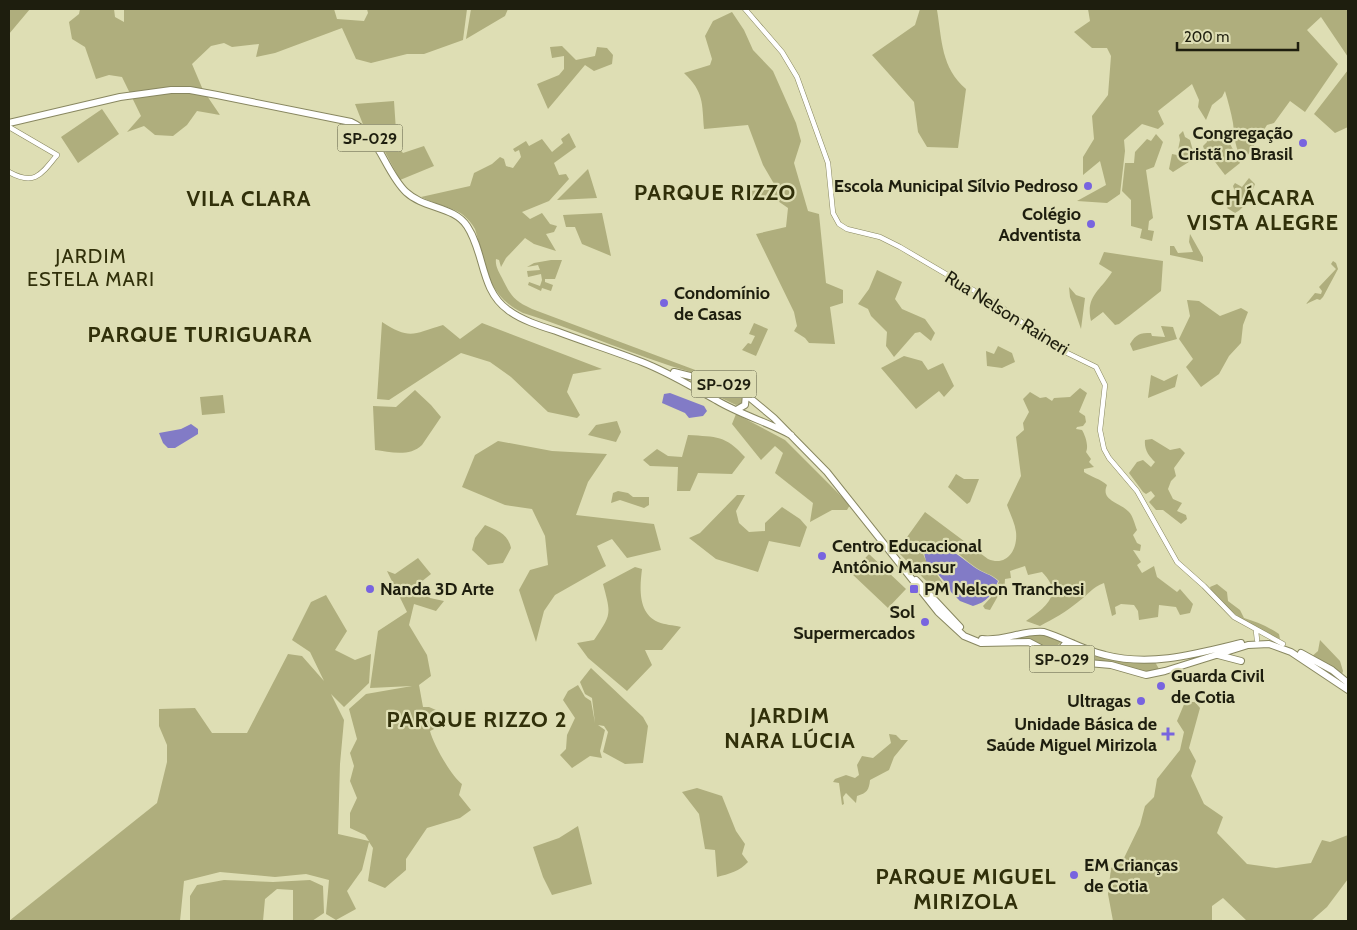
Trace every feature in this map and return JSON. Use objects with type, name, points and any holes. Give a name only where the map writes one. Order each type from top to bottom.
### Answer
[{"type":"highway","name":"SP-029","points":[[9,125],[120,96],[171,90],[190,90],[217,94],[351,122],[356,124],[376,145],[394,177],[407,194],[419,202],[455,214],[467,225],[488,284],[497,300],[506,310],[547,328],[641,362],[684,380],[711,397],[791,435]]},
{"type":"highway","name":"SP-029","points":[[641,362],[687,376],[738,388],[746,394],[791,435],[827,472],[938,612],[964,636],[981,644],[1029,642],[1065,661],[1111,665],[1146,675],[1253,644],[1269,644],[1282,648],[1314,666],[1348,690]]},
{"type":"highway","name":"SP-029","points":[[724,384],[715,389],[716,397],[724,403]]},
{"type":"highway","points":[[711,397],[715,389]]},
{"type":"highway","name":"SP-029","points":[[738,409],[745,405],[746,394]]},
{"type":"highway","name":"SP-029","points":[[892,553],[950,618],[975,637],[996,640],[1034,631],[1058,636],[1072,643],[1114,657],[1157,659],[1192,656],[1257,640],[1283,644],[1342,674],[1348,683]]},
{"type":"highway","name":"SP-029","points":[[1072,643],[1065,644],[1060,652],[1064,657],[1079,663]]},
{"type":"highway","points":[[1216,655],[1241,661]]},
{"type":"highway","points":[[1157,659],[1165,671]]},
{"type":"highway","points":[[1314,666],[1335,677],[1342,674]]},
{"type":"main road","name":"Rua Nelson Raineri","points":[[745,9],[782,52],[797,77],[824,147],[830,173],[833,213],[839,224],[848,229],[880,237],[900,246],[998,304],[1057,348],[1096,367],[1105,385],[1100,430],[1109,458],[1137,490],[1177,562],[1204,586],[1229,613],[1256,631],[1283,644]]},
{"type":"main road","points":[[9,125],[56,155],[39,176],[25,179],[9,172]]},
{"type":"main road","points":[[1256,631],[1257,640]]},
{"type":"shaded area","points":[[9,9],[30,9],[9,34]]},
{"type":"shaded area","points":[[80,9],[114,9],[115,17],[124,22],[124,9],[334,9],[337,19],[364,21],[368,13],[367,9],[467,9],[463,40],[424,54],[407,54],[371,63],[356,59],[342,28],[275,53],[256,57],[259,44],[232,47],[224,43],[211,46],[192,64],[203,90],[220,115],[197,111],[187,125],[173,136],[155,135],[144,126],[127,132],[141,116],[122,77],[109,75],[96,79],[85,47],[72,39],[69,22],[79,14]]},
{"type":"shaded area","points":[[471,9],[508,9],[505,16],[466,39]]},
{"type":"shaded area","points":[[920,9],[937,10],[947,63],[958,81],[966,89],[958,148],[927,147],[918,132],[914,102],[872,55],[915,25]]},
{"type":"shaded area","points":[[1088,9],[1348,9],[1348,57],[1321,17],[1307,30],[1338,64],[1305,112],[1290,101],[1274,123],[1267,125],[1244,161],[1237,147],[1225,91],[1222,97],[1212,105],[1206,120],[1198,107],[1199,100],[1192,84],[1158,111],[1164,124],[1158,129],[1142,124],[1124,140],[1125,151],[1120,194],[1107,203],[1077,201],[1106,185],[1100,161],[1083,175],[1083,157],[1094,139],[1092,116],[1108,95],[1111,56],[1107,48],[1092,48],[1074,32],[1090,21]]},
{"type":"shaded area","points":[[732,12],[744,30],[753,50],[773,71],[796,123],[801,141],[794,163],[808,211],[819,214],[826,283],[843,290],[843,303],[830,307],[835,344],[809,343],[794,331],[797,326],[794,312],[756,234],[786,227],[788,208],[775,199],[753,200],[749,191],[777,189],[763,165],[748,125],[704,129],[699,92],[684,73],[710,65],[712,59],[705,36],[713,21]]},
{"type":"shaded area","points":[[562,46],[576,60],[595,56],[597,47],[607,48],[613,55],[612,64],[594,71],[585,65],[548,109],[537,84],[559,75],[564,69],[564,56],[552,58],[550,47]]},
{"type":"shaded area","points":[[1348,70],[1348,127],[1335,133],[1314,114]]},
{"type":"shaded area","points":[[394,101],[397,146],[403,153],[424,146],[434,166],[400,180],[377,137],[364,127],[355,104]]},
{"type":"shaded area","points":[[102,109],[119,134],[78,163],[61,137]]},
{"type":"shaded area","points":[[1183,131],[1185,137],[1190,140],[1195,158],[1173,172],[1169,169],[1172,154],[1177,155],[1179,135]]},
{"type":"shaded area","points":[[569,133],[576,147],[554,163],[559,175],[566,174],[569,179],[549,201],[522,212],[530,219],[542,213],[550,224],[557,226],[554,232],[546,234],[556,251],[534,244],[525,238],[506,258],[501,267],[499,260],[496,259],[497,269],[508,289],[513,297],[532,309],[722,380],[647,358],[523,313],[511,306],[501,297],[489,278],[475,229],[470,221],[458,211],[421,197],[470,186],[474,173],[492,164],[500,157],[504,159],[506,166],[513,168],[521,157],[519,150],[515,152],[513,149],[526,141],[529,146],[542,139],[552,152],[563,143],[561,139]]},
{"type":"shaded area","points":[[1214,133],[1228,140],[1240,163],[1225,175],[1212,158],[1206,156],[1203,146],[1207,142],[1206,136]]},
{"type":"shaded area","points":[[1156,134],[1163,142],[1154,167],[1146,170],[1153,218],[1149,221],[1148,230],[1154,231],[1152,241],[1140,238],[1142,229],[1131,226],[1131,200],[1122,191],[1125,163],[1134,163],[1135,152],[1147,139],[1151,141]]},
{"type":"shaded area","points":[[588,169],[597,198],[557,200]]},
{"type":"shaded area","points":[[1249,178],[1255,184],[1245,204],[1235,213],[1227,208],[1236,195],[1233,186],[1235,183],[1242,187]]},
{"type":"shaded area","points":[[602,213],[611,256],[582,244],[575,227],[566,227],[563,215]]},
{"type":"shaded area","points":[[1190,234],[1203,257],[1203,262],[1170,255],[1170,246],[1174,246],[1178,253],[1193,252],[1189,242]]},
{"type":"shaded area","points":[[1104,252],[1163,261],[1161,291],[1119,324],[1115,325],[1103,312],[1091,321],[1090,305],[1092,299],[1112,272],[1099,264]]},
{"type":"shaded area","points":[[562,260],[555,279],[545,279],[545,282],[553,285],[551,291],[542,288],[541,291],[528,285],[529,282],[540,286],[542,280],[541,274],[528,277],[527,271],[540,270],[538,265],[527,267],[534,263]]},
{"type":"shaded area","points":[[1333,261],[1338,269],[1323,297],[1320,300],[1317,299],[1306,304],[1315,293],[1321,294],[1322,291],[1319,287],[1336,269],[1331,264]]},
{"type":"shaded area","points":[[877,270],[902,282],[895,299],[902,309],[925,319],[935,333],[931,341],[920,332],[915,333],[894,357],[886,346],[887,332],[871,316],[868,309],[858,304],[869,289]]},
{"type":"shaded area","points":[[1069,287],[1076,295],[1085,298],[1081,329],[1070,297]]},
{"type":"shaded area","points":[[1187,300],[1199,301],[1220,316],[1241,308],[1248,312],[1243,325],[1241,343],[1229,356],[1219,374],[1201,387],[1186,367],[1193,359],[1179,339],[1190,316]]},
{"type":"shaded area","points":[[382,322],[391,328],[412,334],[443,325],[460,339],[482,323],[602,369],[573,374],[567,392],[580,415],[577,418],[548,412],[511,377],[490,362],[461,353],[389,400],[377,399]]},
{"type":"shaded area","points":[[754,323],[768,329],[756,356],[742,350],[748,343],[751,344],[755,336],[749,334]]},
{"type":"shaded area","points":[[1161,326],[1173,327],[1177,339],[1133,351],[1130,344],[1139,335],[1151,333],[1152,336],[1165,337]]},
{"type":"shaded area","points":[[998,346],[1012,353],[1015,362],[1002,368],[987,366],[986,351],[994,354]]},
{"type":"shaded area","points":[[904,356],[922,361],[928,370],[943,363],[954,386],[944,397],[939,391],[916,409],[881,368]]},
{"type":"shaded area","points":[[1178,374],[1175,387],[1148,398],[1151,375],[1164,381]]},
{"type":"shaded area","points":[[718,388],[731,389],[742,397],[744,403],[736,405],[717,396]]},
{"type":"shaded area","points":[[1080,388],[1087,393],[1079,412],[1085,416],[1086,422],[1083,426],[1076,429],[1083,432],[1087,444],[1086,452],[1091,459],[1089,462],[1094,467],[1084,469],[1084,472],[1107,485],[1106,495],[1132,516],[1137,530],[1133,535],[1137,543],[1141,545],[1140,551],[1133,550],[1141,562],[1137,565],[1142,573],[1154,566],[1157,577],[1177,592],[1180,589],[1193,604],[1190,613],[1180,615],[1176,607],[1159,605],[1158,617],[1139,620],[1138,611],[1134,605],[1121,604],[1115,607],[1116,614],[1112,616],[1104,583],[1093,589],[1064,612],[1040,626],[1026,621],[1040,611],[1050,600],[1052,587],[1042,572],[1028,575],[1025,566],[1010,571],[1011,578],[1005,579],[1004,592],[998,596],[990,610],[985,609],[983,606],[994,594],[999,581],[978,569],[950,548],[936,545],[923,553],[928,564],[943,583],[947,595],[932,587],[897,551],[925,512],[988,559],[1000,561],[1010,556],[1015,545],[1016,532],[1007,505],[1021,476],[1016,437],[1024,430],[1023,423],[1029,412],[1023,399],[1030,392],[1040,398],[1046,397],[1052,401],[1054,398],[1070,397]]},
{"type":"shaded area","points":[[415,390],[441,417],[422,445],[417,449],[400,453],[375,450],[373,406],[396,407]]},
{"type":"shaded area","points":[[670,393],[704,406],[707,411],[703,416],[689,418],[685,413],[662,403],[664,394]]},
{"type":"shaded area","points":[[223,395],[225,413],[202,415],[200,397]]},
{"type":"shaded area","points":[[736,414],[785,440],[850,505],[847,510],[832,510],[810,522],[813,503],[775,473],[783,453],[775,446],[761,460],[732,424]]},
{"type":"shaded area","points":[[617,421],[621,432],[616,442],[588,435],[596,425]]},
{"type":"shaded area","points":[[191,424],[198,429],[198,434],[175,448],[168,448],[163,443],[159,433],[181,429]]},
{"type":"shaded area","points":[[688,435],[720,438],[732,445],[745,457],[732,474],[698,473],[690,491],[677,491],[678,467],[650,466],[643,460],[657,449],[668,456],[682,457]]},
{"type":"shaded area","points":[[1152,439],[1170,450],[1180,448],[1185,453],[1174,468],[1176,476],[1171,481],[1168,489],[1173,499],[1182,503],[1177,511],[1186,515],[1187,519],[1181,524],[1163,510],[1156,510],[1149,502],[1155,496],[1151,491],[1146,494],[1143,492],[1129,473],[1137,462],[1143,460],[1151,467],[1155,462],[1145,447],[1145,440]]},
{"type":"shaded area","points":[[498,441],[552,451],[607,454],[588,482],[576,515],[654,524],[661,550],[627,558],[612,539],[597,546],[606,566],[555,595],[544,611],[536,642],[519,590],[530,570],[548,565],[545,536],[532,509],[505,505],[462,487],[475,455]]},
{"type":"shaded area","points":[[956,474],[964,479],[979,479],[970,502],[967,504],[948,487]]},
{"type":"shaded area","points":[[618,491],[628,493],[633,497],[649,497],[649,505],[644,508],[620,500],[611,503],[613,493]]},
{"type":"shaded area","points":[[737,495],[745,495],[736,511],[739,523],[749,532],[765,531],[765,523],[782,507],[800,519],[807,527],[800,547],[769,541],[758,572],[716,559],[689,538],[700,533]]},
{"type":"shaded area","points":[[485,525],[501,533],[510,543],[511,548],[503,563],[488,565],[472,550],[475,538]]},
{"type":"shaded area","points":[[936,546],[952,551],[998,581],[988,597],[973,606],[960,601],[926,561],[924,553],[928,548]]},
{"type":"shaded area","points":[[869,554],[906,589],[888,608],[851,573]]},
{"type":"shaded area","points":[[418,558],[431,574],[421,582],[430,598],[444,601],[436,611],[414,604],[409,625],[427,655],[431,676],[419,685],[423,707],[436,710],[436,714],[432,714],[430,721],[434,729],[430,731],[432,737],[448,768],[462,784],[459,795],[471,810],[460,818],[427,828],[406,859],[406,870],[385,888],[368,881],[373,848],[369,842],[362,870],[347,891],[356,909],[336,920],[326,914],[329,880],[306,874],[275,877],[220,872],[184,881],[180,921],[9,921],[157,803],[167,762],[167,745],[159,726],[159,709],[195,708],[212,733],[247,733],[288,654],[302,656],[324,681],[310,652],[292,640],[311,602],[326,595],[347,631],[335,650],[355,660],[371,654],[369,683],[344,707],[331,694],[344,720],[340,764],[338,834],[369,841],[365,835],[350,828],[350,813],[357,798],[350,781],[354,766],[350,753],[357,739],[349,709],[366,694],[412,686],[370,688],[378,631],[407,612],[387,571],[395,574]]},
{"type":"shaded area","points":[[635,567],[642,569],[641,598],[646,612],[658,622],[681,627],[662,650],[645,650],[652,665],[627,691],[588,658],[577,643],[594,640],[607,619],[608,602],[603,584]]},
{"type":"shaded area","points":[[1217,584],[1227,592],[1228,601],[1240,610],[1244,618],[1275,631],[1279,634],[1280,639],[1259,630],[1235,614],[1211,591],[1210,587]]},
{"type":"shaded area","points":[[1037,633],[1062,641],[1057,646],[1057,655],[1032,640],[1010,640]]},
{"type":"shaded area","points":[[1320,640],[1340,661],[1343,671],[1341,677],[1310,658],[1318,651]]},
{"type":"shaded area","points":[[1069,646],[1106,659],[1155,662],[1159,669],[1147,672],[1108,662],[1073,659],[1065,655],[1063,650]]},
{"type":"shaded area","points":[[591,668],[643,717],[648,726],[643,763],[625,764],[603,752],[608,732],[604,726],[598,725],[605,730],[600,751],[602,758],[590,756],[572,768],[560,755],[566,749],[567,735],[575,718],[563,700],[568,691],[578,685],[585,697],[591,701],[595,723],[592,698],[585,694],[580,682]]},
{"type":"shaded area","points":[[1185,702],[1195,702],[1200,708],[1189,748],[1196,761],[1191,776],[1204,804],[1223,817],[1217,833],[1247,864],[1276,868],[1311,863],[1322,840],[1330,842],[1348,835],[1348,879],[1327,907],[1311,921],[1247,921],[1223,898],[1212,906],[1212,921],[1113,921],[1108,894],[1111,868],[1124,858],[1140,825],[1145,806],[1154,797],[1157,779],[1180,750],[1184,732],[1177,721]]},
{"type":"shaded area","points":[[889,734],[896,735],[901,740],[908,740],[894,757],[889,770],[870,780],[868,789],[863,794],[857,796],[856,803],[846,793],[843,797],[844,804],[842,805],[839,783],[833,782],[835,779],[846,775],[855,778],[859,775],[857,765],[862,756],[873,758],[891,743]]},
{"type":"shaded area","points":[[697,788],[722,796],[736,831],[745,844],[742,854],[748,862],[734,872],[717,877],[715,850],[705,849],[699,814],[682,792]]},
{"type":"shaded area","points":[[578,826],[592,884],[552,895],[543,877],[533,847],[559,838]]},
{"type":"shaded area","points":[[224,880],[273,882],[310,880],[323,886],[324,913],[312,921],[293,921],[293,890],[277,889],[265,899],[263,921],[190,921],[190,896],[197,885]]},
{"type":"waterway","points":[[910,542],[924,552]]},
{"type":"place","name":"Congregação Cristã no Brasil","points":[[1303,143]]},
{"type":"place","name":"Escola Municipal Sílvio Pedroso","points":[[1088,186]]},
{"type":"place","name":"Colégio Adventista","points":[[1091,224]]},
{"type":"place","name":"Condomínio de Casas","points":[[664,303]]},
{"type":"place","name":"Centro Educacional Antônio Mansur","points":[[822,556]]},
{"type":"place","name":"Nanda 3D Arte","points":[[370,589]]},
{"type":"place","name":"PM Nelson Tranchesi","points":[[914,589]]},
{"type":"place","name":"Sol Supermercados","points":[[925,622]]},
{"type":"place","name":"Guarda Civil de Cotia","points":[[1161,686]]},
{"type":"place","name":"Ultragas","points":[[1141,701]]},
{"type":"place","name":"Unidade Básica de Saúde Miguel Mirizola","points":[[1168,734]]},
{"type":"place","name":"EM Crianças de Cotia","points":[[1074,875]]},
{"type":"district","name":"PARQUE RIZZO","points":[[715,192]]},
{"type":"district","name":"VILA CLARA","points":[[249,198]]},
{"type":"district","name":"CHÁCARA VISTA ALEGRE","points":[[1263,210]]},
{"type":"district","name":"JARDIM ESTELA MARI","points":[[91,268]]},
{"type":"district","name":"PARQUE TURIGUARA","points":[[200,334]]},
{"type":"district","name":"PARQUE RIZZO 2","points":[[477,719]]},
{"type":"district","name":"JARDIM NARA LÚCIA","points":[[790,728]]},
{"type":"district","name":"PARQUE MIGUEL MIRIZOLA","points":[[966,888]]}]
